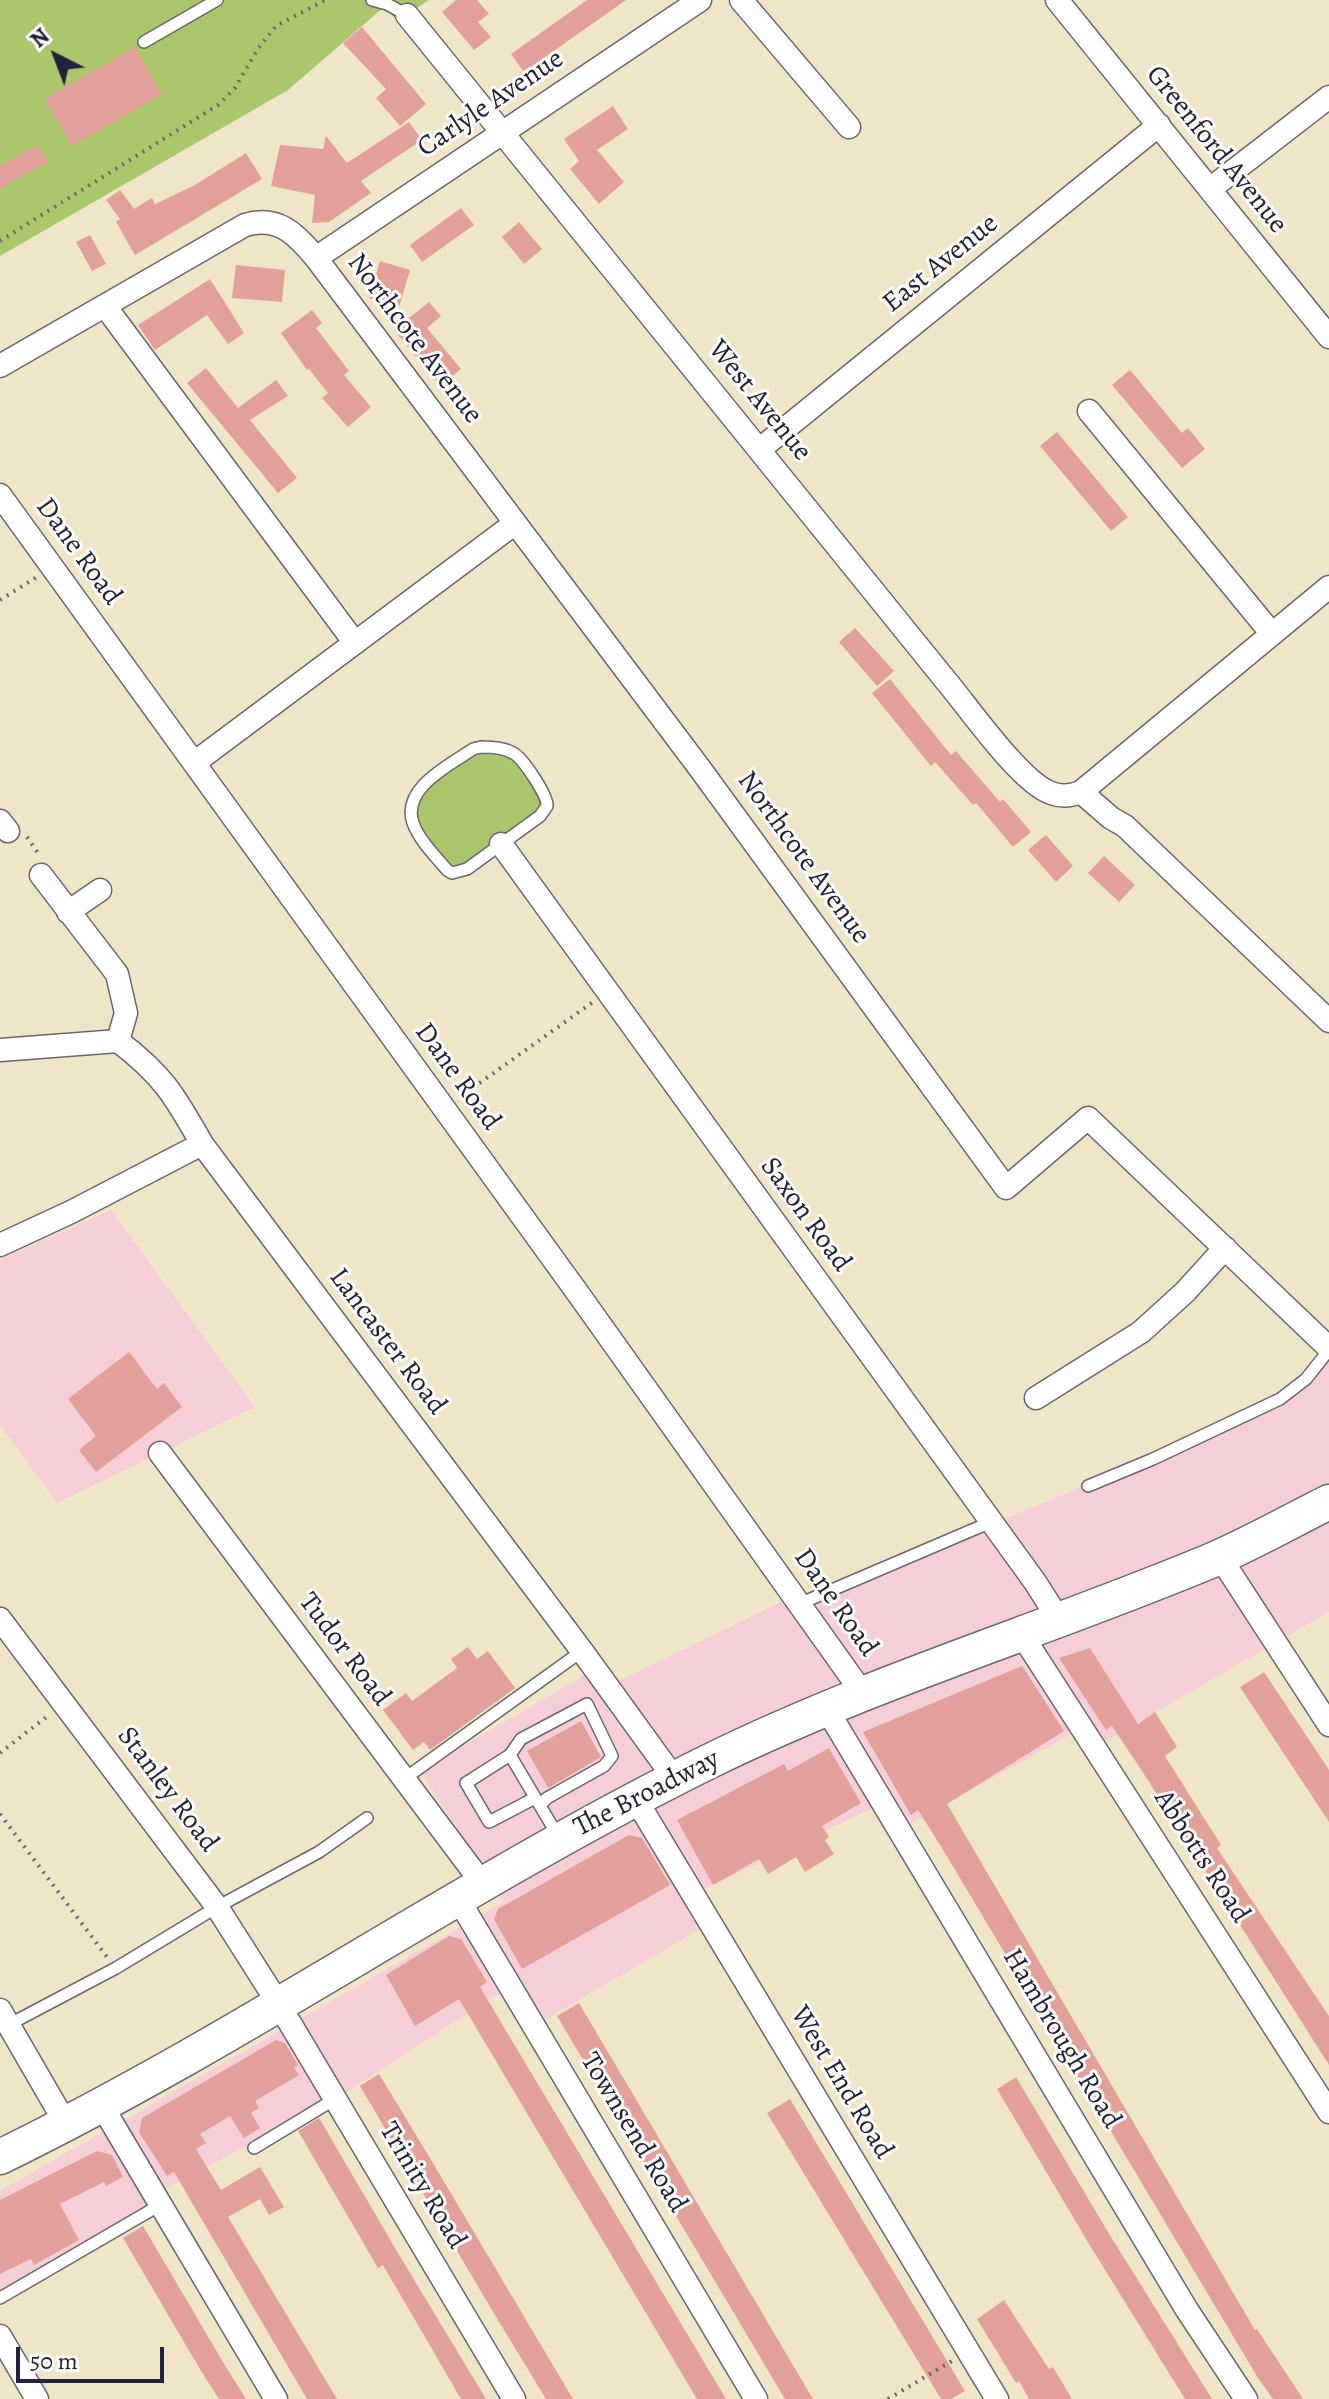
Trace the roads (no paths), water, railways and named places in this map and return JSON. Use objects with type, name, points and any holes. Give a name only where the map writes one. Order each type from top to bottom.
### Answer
[{"type":"main road","name":"The Broadway","points":[[0,2157],[102,2106],[469,1890],[674,1778],[826,1708],[1060,1621],[1220,1557],[1329,1502]]},
{"type":"street","name":"Carlyle Avenue","points":[[316,258],[700,0]]},
{"type":"street","points":[[741,0],[849,127]]},
{"type":"street","name":"Greenford Avenue","points":[[1057,0],[1329,337]]},
{"type":"street","name":"West Avenue","points":[[407,15],[1027,776],[1051,793],[1068,796],[1081,792]]},
{"type":"street","points":[[1210,189],[1329,97]]},
{"type":"street","name":"East Avenue","points":[[760,449],[1159,125]]},
{"type":"street","name":"Northcote Avenue","points":[[105,306],[245,225],[264,221],[292,231],[316,258],[728,805],[1006,1188],[1088,1118],[1329,1349]]},
{"type":"street","points":[[0,366],[105,306],[355,643]]},
{"type":"street","points":[[1089,411],[1272,634]]},
{"type":"street","name":"Dane Road","points":[[0,495],[864,1695]]},
{"type":"street","points":[[194,763],[514,524]]},
{"type":"street","points":[[1329,587],[1081,792],[1125,826],[1329,1021]]},
{"type":"street","name":"Saxon Road","points":[[501,844],[1060,1621]]},
{"type":"street","points":[[0,1050],[118,1041],[126,1013],[117,974],[41,875]]},
{"type":"street","points":[[68,912],[100,890]]},
{"type":"street","name":"Lancaster Road","points":[[118,1041],[147,1063],[173,1092],[202,1144],[674,1778]]},
{"type":"street","points":[[0,1245],[202,1144]]},
{"type":"street","points":[[1036,1398],[1141,1332],[1185,1292],[1225,1248]]},
{"type":"street","name":"Tudor Road","points":[[160,1453],[404,1779],[469,1890]]},
{"type":"street","points":[[1220,1557],[1329,1725]]},
{"type":"street","name":"Stanley Road","points":[[0,1619],[217,1907],[278,2003]]},
{"type":"street","name":"Abbotts Road","points":[[1022,1635],[1329,2112]]},
{"type":"street","name":"Hambrough Road","points":[[826,1708],[1187,2310],[1246,2399]]},
{"type":"street","name":"West End Road","points":[[635,1798],[997,2399]]},
{"type":"street","name":"Townsend Road","points":[[469,1890],[756,2399]]},
{"type":"street","name":"Trinity Road","points":[[278,2003],[514,2399]]},
{"type":"street","points":[[4,2018],[66,2124]]},
{"type":"street","points":[[102,2106],[276,2399]]},
{"type":"street","points":[[0,2336],[37,2399]]},
{"type":"lane","points":[[144,42],[217,0]]},
{"type":"lane","points":[[372,0],[407,15]]},
{"type":"lane","points":[[477,747],[514,753],[548,801],[545,812],[501,844],[467,869],[452,873],[413,823],[419,788],[477,747]]},
{"type":"lane","points":[[1088,1486],[1280,1399],[1306,1379],[1329,1349]]},
{"type":"lane","points":[[799,1604],[991,1522]]},
{"type":"lane","points":[[404,1779],[582,1651]]},
{"type":"lane","points":[[587,1704],[612,1756],[604,1766],[547,1798],[489,1822],[466,1783],[510,1755],[521,1739],[587,1704]]},
{"type":"lane","points":[[510,1755],[560,1840]]},
{"type":"lane","points":[[4,2018],[116,1968],[217,1907],[319,1852],[367,1818]]},
{"type":"lane","points":[[254,2148],[335,2099]]},
{"type":"lane","points":[[0,2298],[160,2205]]}]
